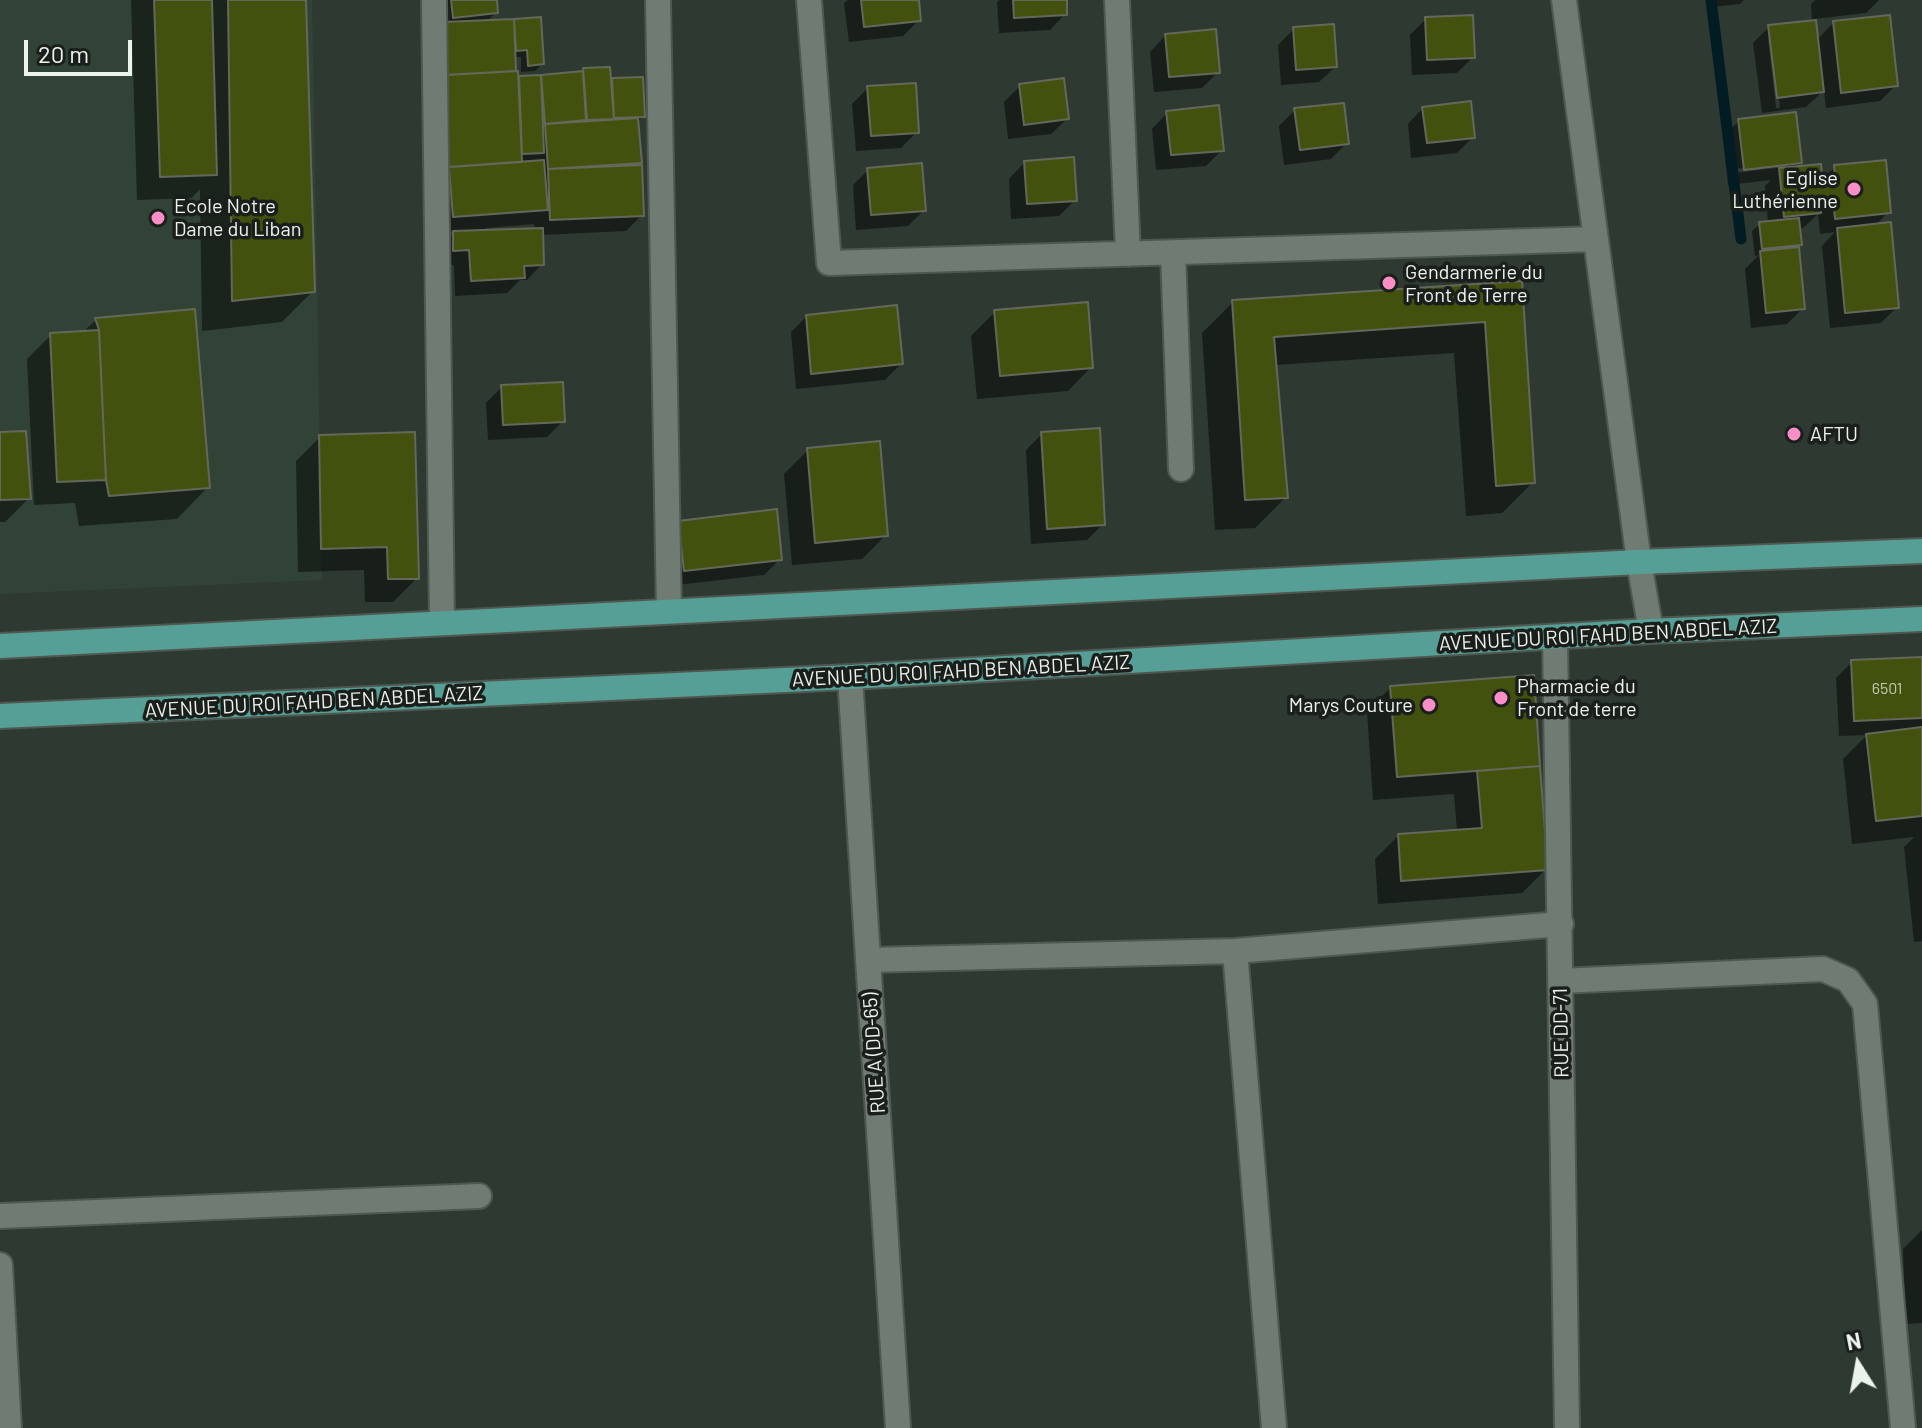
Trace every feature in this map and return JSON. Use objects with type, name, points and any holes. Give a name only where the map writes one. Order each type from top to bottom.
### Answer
[{"type":"main road","points":[[0,646],[1639,562],[1922,551]]},
{"type":"main road","name":"AVENUE DU ROI FAHD BEN ABDEL AZIZ","points":[[0,716],[850,677],[1651,631],[1922,619]]},
{"type":"street","points":[[434,0],[442,622]]},
{"type":"street","points":[[658,0],[669,611]]},
{"type":"street","points":[[809,0],[829,263],[1596,239]]},
{"type":"street","points":[[1117,0],[1128,254]]},
{"type":"street","points":[[1564,0],[1639,562],[1651,631]]},
{"type":"street","points":[[1173,253],[1181,469]]},
{"type":"street","name":"RUE DD-71","points":[[1555,638],[1567,1428]]},
{"type":"street","name":"RUE A (DD-65)","points":[[850,677],[898,1428]]},
{"type":"street","points":[[868,960],[1235,951],[1561,924]]},
{"type":"street","points":[[1235,951],[1274,1428]]},
{"type":"street","points":[[1560,981],[1823,969],[1848,980],[1865,1004],[1903,1428]]},
{"type":"street","points":[[0,1216],[479,1196]]},
{"type":"street","points":[[0,1265],[9,1428]]},
{"type":"shaded area","name":"Ecole Notre Dame du Liban","points":[[0,0],[312,0],[322,580],[0,594]]},
{"type":"building","points":[[154,0],[212,0],[217,175],[160,177]]},
{"type":"building","points":[[228,0],[306,0],[315,292],[232,301]]},
{"type":"building","points":[[451,0],[497,0],[498,13],[453,18]]},
{"type":"building","points":[[861,0],[919,0],[921,21],[864,27]]},
{"type":"building","points":[[1013,0],[1067,0],[1067,15],[1014,18]]},
{"type":"building","points":[[1473,15],[1475,58],[1427,60],[1425,17]]},
{"type":"building","points":[[1890,15],[1898,86],[1841,93],[1833,21]]},
{"type":"building","points":[[541,17],[544,64],[528,66],[527,50],[516,51],[514,19]]},
{"type":"building","points":[[514,19],[516,71],[445,75],[443,22]]},
{"type":"building","points":[[1816,20],[1824,92],[1777,98],[1768,25]]},
{"type":"building","points":[[1334,24],[1337,67],[1296,70],[1293,27]]},
{"type":"building","points":[[1216,29],[1220,73],[1169,77],[1165,34]]},
{"type":"building","points":[[610,67],[614,119],[587,120],[583,68]]},
{"type":"building","points":[[518,71],[522,162],[449,167],[445,75]]},
{"type":"building","points":[[583,71],[586,120],[545,124],[541,75]]},
{"type":"building","points":[[541,75],[544,153],[522,154],[519,76]]},
{"type":"building","points":[[643,77],[645,117],[614,118],[612,78]]},
{"type":"building","points":[[1064,78],[1069,119],[1024,125],[1019,84]]},
{"type":"building","points":[[916,83],[919,133],[871,136],[867,86]]},
{"type":"building","points":[[1471,101],[1475,138],[1427,143],[1422,107]]},
{"type":"building","points":[[1344,103],[1349,144],[1300,150],[1294,108]]},
{"type":"building","points":[[1219,105],[1224,151],[1171,155],[1166,111]]},
{"type":"building","points":[[1796,112],[1802,163],[1744,170],[1738,119]]},
{"type":"building","points":[[638,118],[642,163],[548,169],[545,124]]},
{"type":"building","points":[[1074,157],[1077,201],[1027,204],[1024,161]]},
{"type":"building","points":[[544,160],[548,210],[453,217],[449,167]]},
{"type":"building","points":[[1886,160],[1891,213],[1835,219],[1833,199],[1820,200],[1821,213],[1784,217],[1779,168],[1821,164],[1823,183],[1835,182],[1834,165]]},
{"type":"building","points":[[922,163],[926,211],[871,215],[867,168]]},
{"type":"building","points":[[642,165],[644,216],[550,220],[548,169]]},
{"type":"building","points":[[1799,218],[1802,245],[1762,249],[1759,222]]},
{"type":"building","points":[[1891,222],[1899,308],[1845,313],[1837,228]]},
{"type":"building","points":[[543,228],[544,265],[524,266],[525,278],[471,281],[469,250],[453,251],[453,231]]},
{"type":"building","points":[[1799,247],[1805,309],[1766,313],[1760,251]]},
{"type":"building","points":[[1522,281],[1535,483],[1496,486],[1485,322],[1274,337],[1288,498],[1245,500],[1232,300]]},
{"type":"building","points":[[1088,302],[1093,368],[1000,376],[994,310]]},
{"type":"building","points":[[897,305],[903,364],[811,374],[806,315]]},
{"type":"building","points":[[195,309],[210,488],[109,496],[99,330],[95,318]]},
{"type":"building","points":[[99,330],[106,480],[57,482],[50,333]]},
{"type":"building","points":[[563,382],[565,422],[503,425],[501,385]]},
{"type":"building","points":[[1100,428],[1105,525],[1047,529],[1041,432]]},
{"type":"building","points":[[26,431],[31,499],[0,500],[0,432]]},
{"type":"building","points":[[415,432],[419,579],[388,579],[387,547],[321,549],[319,435]]},
{"type":"building","points":[[880,441],[888,536],[815,543],[807,448]]},
{"type":"building","points":[[777,509],[782,560],[684,571],[678,521]]},
{"type":"building","points":[[1922,657],[1922,718],[1854,721],[1851,660]]},
{"type":"building","points":[[1534,675],[1540,766],[1397,777],[1390,686]]},
{"type":"building","points":[[1922,727],[1922,816],[1876,821],[1866,734]]},
{"type":"building","points":[[1540,766],[1548,870],[1401,881],[1398,834],[1482,828],[1477,771]]},
{"type":"waterway","points":[[1711,0],[1741,239]]},
{"type":"place","name":"Eglise Luthérienne","points":[[1854,189]]},
{"type":"place","name":"Ecole Notre Dame du Liban","points":[[158,218]]},
{"type":"place","name":"Gendarmerie du Front de Terre","points":[[1389,283]]},
{"type":"place","name":"AFTU","points":[[1794,434]]},
{"type":"place","name":"Pharmacie du Front de terre","points":[[1501,698]]},
{"type":"place","name":"Marys Couture","points":[[1429,705]]}]
